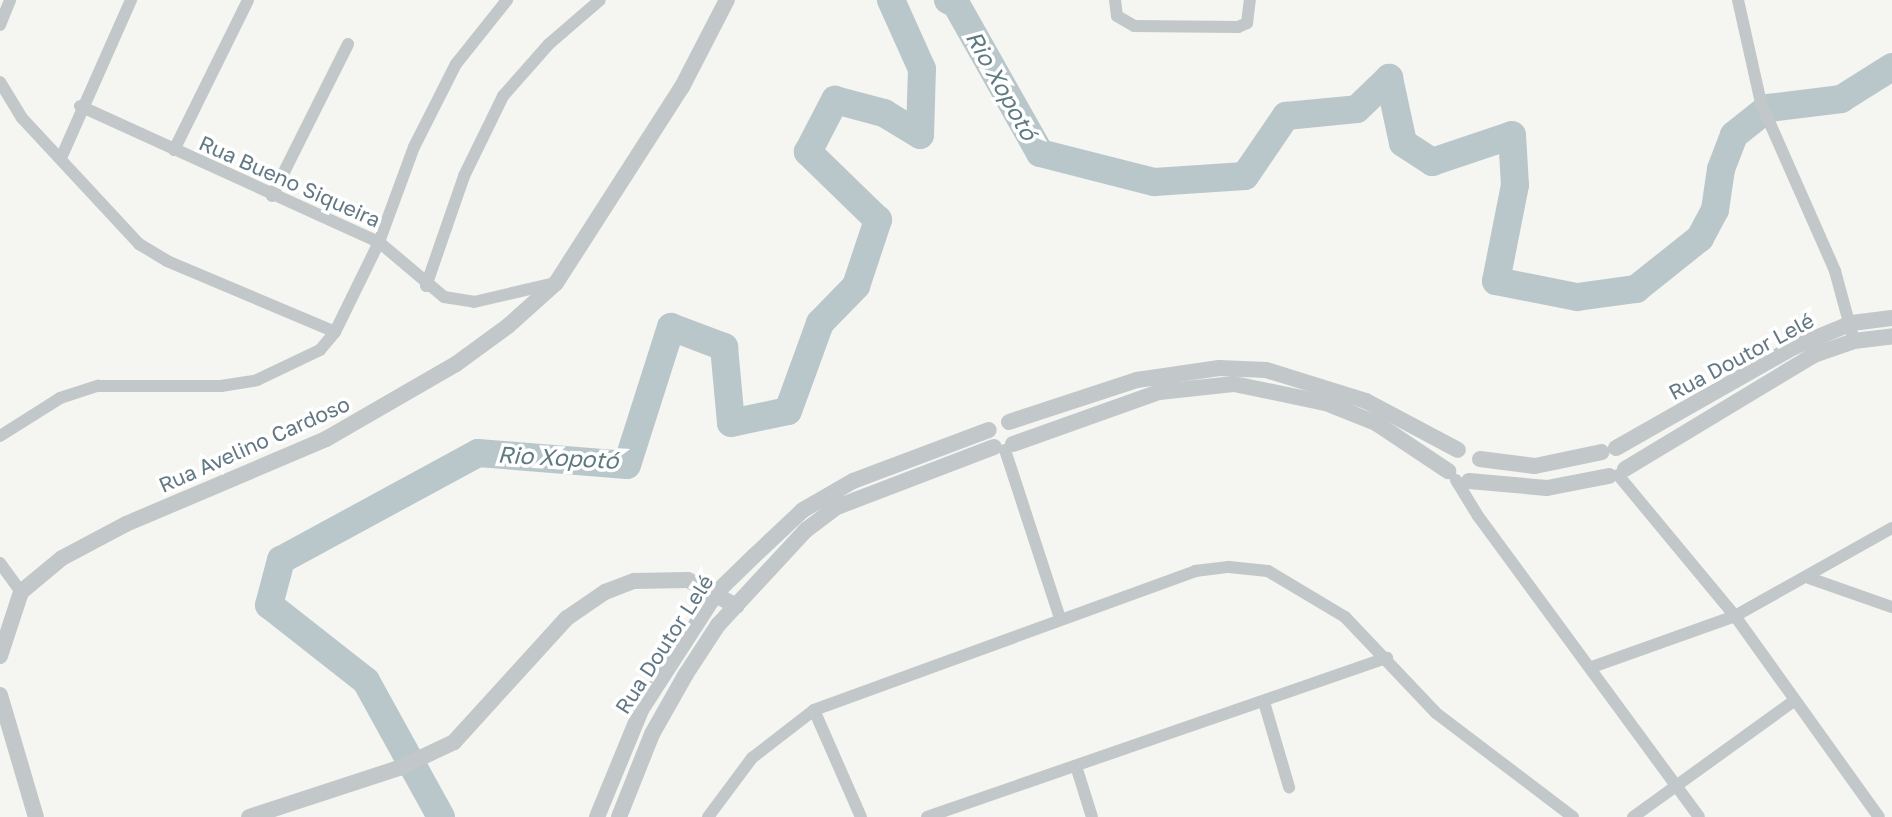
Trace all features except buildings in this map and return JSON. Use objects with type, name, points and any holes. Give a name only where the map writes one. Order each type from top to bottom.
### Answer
[{"type":"street","points":[[0,24],[10,0]]},
{"type":"street","points":[[61,158],[80,106],[131,0]]},
{"type":"street","points":[[174,150],[248,0]]},
{"type":"street","points":[[0,436],[60,398],[98,386],[221,386],[257,380],[310,358],[335,332],[379,242],[414,147],[456,64],[507,0]]},
{"type":"street","points":[[426,286],[464,176],[503,96],[549,44],[600,0]]},
{"type":"street","name":"Rua Avelino Cardoso","points":[[21,592],[62,558],[126,524],[326,439],[391,404],[508,326],[556,283],[669,108],[727,0]]},
{"type":"street","points":[[1115,0],[1117,16],[1134,26],[1238,27],[1247,23],[1250,0]]},
{"type":"street","points":[[1738,0],[1761,103],[1835,271],[1852,323],[1854,341]]},
{"type":"street","points":[[272,195],[348,44]]},
{"type":"street","points":[[0,82],[22,118],[138,244],[167,261],[335,332]]},
{"type":"street","name":"Rua Bueno Siqueira","points":[[80,106],[379,242],[426,286],[444,297],[474,302],[556,283]]},
{"type":"street","name":"Rua Doutor Lelé","points":[[1480,459],[1535,466],[1609,450],[1772,359],[1852,323],[1892,318]]},
{"type":"street","name":"Rua Doutor Lelé","points":[[619,817],[652,734],[718,625],[806,530],[837,508],[1159,392],[1234,384],[1284,392],[1363,418],[1458,477],[1548,488],[1617,473],[1651,457],[1749,391],[1814,355],[1854,341],[1892,336]]},
{"type":"street","points":[[1004,447],[1016,434],[1009,422],[1137,380],[1219,368],[1266,370],[1366,401],[1458,450],[1471,450],[1480,459],[1478,475],[1458,477]]},
{"type":"street","name":"Rua Doutor Lelé","points":[[597,817],[642,710],[717,592],[803,510],[853,481],[989,430],[997,421],[1009,422]]},
{"type":"street","points":[[989,430],[1004,447],[1060,618]]},
{"type":"street","points":[[1458,450],[1449,458],[1478,516],[1592,667],[1699,817]]},
{"type":"street","points":[[1617,473],[1626,459],[1609,450],[1599,467],[1617,473],[1735,616],[1879,817]]},
{"type":"street","points":[[1592,667],[1735,616],[1809,578],[1892,528]]},
{"type":"street","points":[[0,563],[21,592],[0,656]]},
{"type":"street","points":[[708,817],[752,758],[814,710],[1060,618],[1195,571],[1229,567],[1268,571],[1345,617],[1387,658],[1436,713],[1573,817]]},
{"type":"street","points":[[1809,578],[1892,607]]},
{"type":"street","points":[[688,580],[718,625]]},
{"type":"street","points":[[248,817],[399,768],[440,750],[481,717],[568,618],[596,599],[634,581],[688,580],[717,592],[736,606]]},
{"type":"street","points":[[927,817],[1387,658]]},
{"type":"street","points":[[0,695],[36,817]]},
{"type":"street","points":[[1633,817],[1675,783],[1794,701]]},
{"type":"street","points":[[1264,702],[1289,788]]},
{"type":"street","points":[[814,710],[861,817]]},
{"type":"street","points":[[1076,766],[1093,817]]},
{"type":"waterway","name":"Rio Xopotó","points":[[441,817],[366,681],[269,605],[281,560],[478,453],[627,465],[671,327],[724,347],[731,423],[788,411],[820,323],[856,286],[878,220],[808,152],[835,100],[884,113],[920,135],[922,69],[891,0]]},
{"type":"waterway","name":"Rio Xopotó","points":[[948,0],[956,4],[1040,153],[1154,182],[1245,176],[1286,116],[1357,109],[1389,78],[1403,143],[1432,162],[1512,135],[1515,185],[1496,281],[1577,297],[1636,289],[1700,238],[1715,210],[1721,169],[1734,135],[1768,108],[1841,99],[1892,67]]}]
